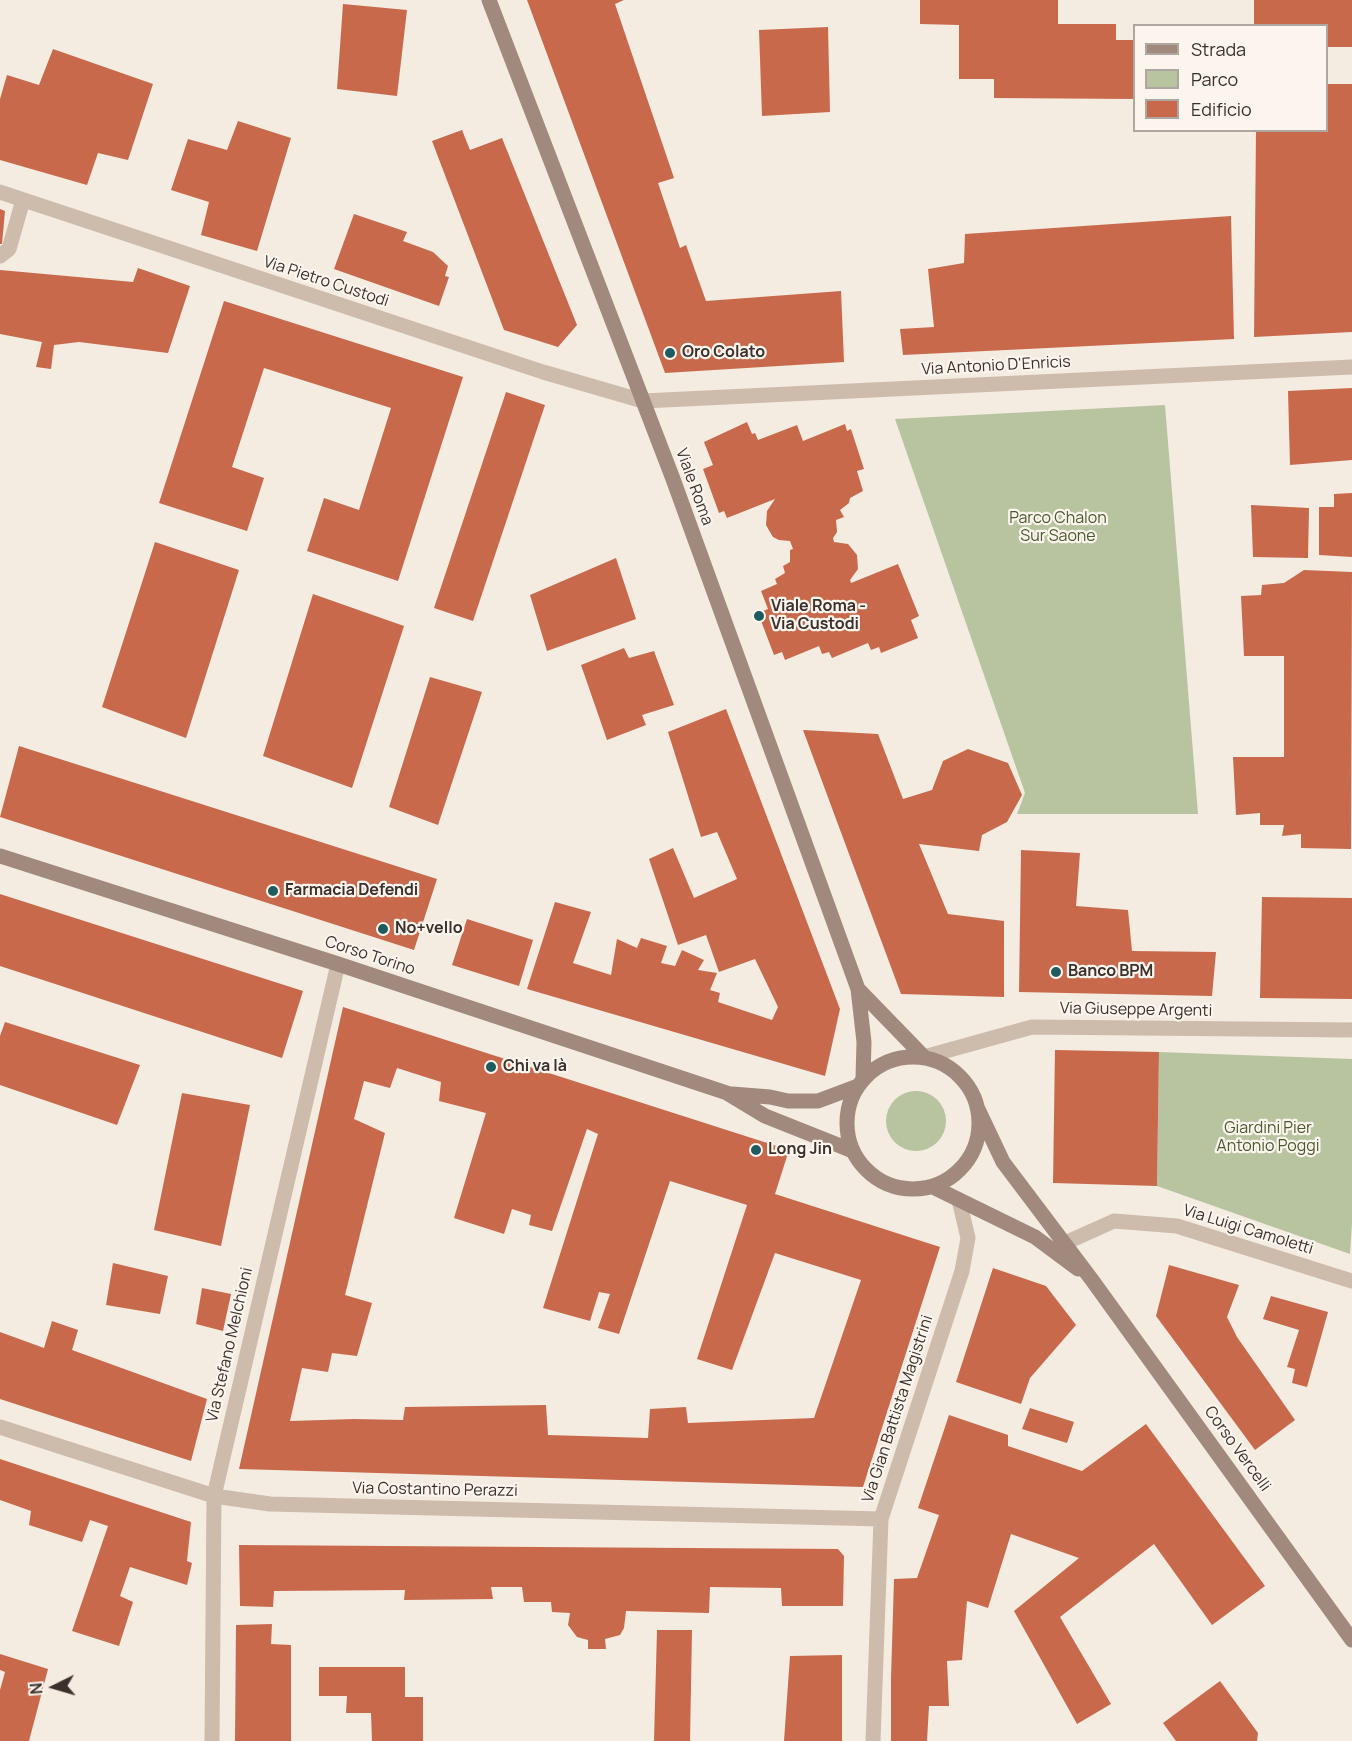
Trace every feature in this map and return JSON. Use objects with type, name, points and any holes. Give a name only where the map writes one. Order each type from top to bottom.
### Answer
[{"type":"main road","name":"Viale Roma","points":[[489,0],[643,401],[858,989],[864,1042],[861,1082]]},
{"type":"main road","name":"Corso Torino","points":[[0,856],[338,964],[727,1094],[765,1116],[854,1151]]},
{"type":"main road","name":"Viale Roma","points":[[858,989],[924,1057]]},
{"type":"main road","points":[[906,1057],[924,1057],[942,1063],[958,1074],[970,1089],[977,1107],[979,1127],[975,1146],[966,1164],[951,1178],[933,1187],[910,1189],[887,1183],[867,1170],[854,1151],[847,1125],[849,1105],[861,1082],[888,1061],[906,1057]]},
{"type":"main road","name":"Corso Torino","points":[[727,1094],[770,1097],[788,1101],[818,1101],[861,1082]]},
{"type":"main road","name":"Corso Vercelli","points":[[977,1107],[1003,1162],[1092,1280],[1352,1640]]},
{"type":"main road","name":"Corso Vercelli","points":[[933,1187],[1035,1237],[1092,1280]]},
{"type":"street","name":"Via Pietro Custodi","points":[[0,192],[543,372],[643,401]]},
{"type":"street","points":[[0,256],[9,249],[22,200]]},
{"type":"street","name":"Via Antonio D'Enricis","points":[[643,401],[1352,367]]},
{"type":"street","name":"Via Stefano Melchioni","points":[[213,1741],[214,1496],[338,964]]},
{"type":"street","name":"Via Giuseppe Argenti","points":[[924,1057],[1032,1027],[1352,1030]]},
{"type":"street","name":"Via Gian Battista Magistrini","points":[[873,1741],[881,1519],[962,1271],[968,1238],[959,1200]]},
{"type":"street","name":"Via Luigi Camoletti","points":[[1065,1244],[1114,1221],[1177,1226],[1352,1281]]},
{"type":"street","name":"Via Costantino Perazzi","points":[[0,1427],[214,1496],[270,1504],[881,1519]]},
{"type":"green space","name":"Parco Chalon Sur Saone","points":[[1165,405],[1198,814],[1017,814],[1025,793],[895,419]]},
{"type":"green space","name":"Giardini Pier Antonio Poggi","points":[[1159,1052],[1352,1059],[1350,1254],[1157,1186]]},
{"type":"green space","points":[[910,1091],[922,1091],[933,1096],[941,1104],[946,1121],[944,1133],[933,1146],[922,1151],[910,1151],[899,1146],[891,1138],[886,1127],[886,1115],[891,1104],[899,1096]]},
{"type":"building","points":[[527,0],[624,0],[615,4],[674,178],[658,183],[680,248],[686,245],[706,301],[841,291],[844,362],[665,373]]},
{"type":"building","points":[[920,0],[1058,0],[1058,24],[1116,24],[1116,40],[1133,40],[1133,99],[994,98],[994,79],[959,79],[959,25],[920,24]]},
{"type":"building","points":[[1254,0],[1352,0],[1352,47],[1328,47],[1328,24],[1254,24]]},
{"type":"building","points":[[343,4],[407,10],[397,96],[337,89]]},
{"type":"building","points":[[828,27],[830,112],[762,116],[759,30]]},
{"type":"building","points":[[53,49],[153,84],[128,160],[98,153],[87,185],[0,160],[0,99],[7,75],[39,85]]},
{"type":"building","points":[[1328,84],[1352,84],[1352,332],[1254,337],[1256,132],[1328,132]]},
{"type":"building","points":[[238,121],[291,138],[257,251],[201,235],[209,202],[171,190],[188,139],[227,150]]},
{"type":"building","points":[[462,130],[470,150],[502,138],[577,325],[558,347],[504,330],[432,141]]},
{"type":"building","points":[[0,209],[5,211],[2,244],[0,244]]},
{"type":"building","points":[[354,214],[407,232],[403,241],[433,252],[448,266],[445,276],[449,277],[439,306],[334,269]]},
{"type":"building","points":[[1231,216],[1234,339],[903,355],[900,329],[934,327],[928,269],[964,263],[965,234]]},
{"type":"building","points":[[138,268],[190,286],[168,353],[79,342],[54,345],[51,369],[36,367],[42,342],[0,334],[0,270],[133,282]]},
{"type":"building","points":[[224,301],[463,377],[398,581],[307,551],[324,498],[359,510],[391,408],[264,368],[232,467],[264,478],[247,531],[159,503]]},
{"type":"building","points":[[1352,388],[1352,460],[1290,465],[1288,391]]},
{"type":"building","points":[[506,392],[545,405],[473,621],[434,608]]},
{"type":"building","points":[[747,422],[752,434],[755,433],[758,440],[797,425],[803,441],[845,424],[847,431],[851,429],[864,469],[857,471],[863,491],[850,498],[849,503],[840,510],[844,517],[836,520],[837,532],[833,538],[834,542],[848,544],[857,555],[858,569],[850,580],[851,583],[898,564],[919,616],[911,620],[918,638],[881,653],[879,647],[871,650],[868,643],[832,658],[829,652],[822,654],[819,646],[785,660],[782,652],[774,655],[758,613],[768,609],[761,591],[777,584],[775,579],[785,573],[783,566],[790,562],[790,550],[793,549],[790,541],[773,537],[766,525],[767,511],[775,499],[727,518],[724,511],[719,513],[703,469],[713,465],[704,442]]},
{"type":"building","points":[[1352,493],[1352,557],[1319,555],[1319,507],[1334,507],[1334,494]]},
{"type":"building","points":[[1251,505],[1309,508],[1308,558],[1253,557]]},
{"type":"building","points":[[155,542],[239,570],[186,738],[102,707]]},
{"type":"building","points":[[616,558],[636,619],[547,651],[530,595]]},
{"type":"building","points":[[1304,570],[1352,572],[1351,849],[1301,848],[1301,834],[1282,836],[1284,825],[1260,825],[1260,813],[1236,815],[1233,757],[1284,757],[1284,656],[1244,656],[1241,596],[1261,595],[1262,585],[1284,583]]},
{"type":"building","points":[[313,594],[404,626],[352,788],[263,756]]},
{"type":"building","points":[[624,648],[629,658],[654,651],[674,705],[642,715],[646,725],[607,740],[581,665]]},
{"type":"building","points":[[430,677],[482,692],[438,825],[389,807]]},
{"type":"building","points":[[726,709],[840,1009],[825,1076],[527,989],[555,902],[591,912],[573,963],[611,975],[617,939],[637,948],[641,938],[667,946],[661,963],[675,966],[682,950],[704,960],[698,970],[717,973],[710,990],[720,993],[718,1002],[772,1020],[778,1007],[755,959],[719,972],[706,935],[678,945],[649,859],[673,848],[694,898],[737,879],[717,832],[701,837],[668,732]]},
{"type":"building","points":[[803,730],[878,734],[903,799],[932,790],[943,761],[968,749],[1008,763],[1022,795],[1007,822],[982,835],[979,851],[919,844],[948,914],[1004,921],[1004,997],[901,994]]},
{"type":"building","points":[[19,746],[437,879],[414,950],[0,817]]},
{"type":"building","points":[[1021,850],[1080,853],[1076,906],[1128,910],[1132,951],[1216,952],[1212,996],[1019,992]]},
{"type":"building","points":[[0,894],[303,991],[282,1058],[0,966]]},
{"type":"building","points":[[1262,897],[1352,898],[1352,999],[1260,998]]},
{"type":"building","points":[[467,919],[533,940],[519,986],[452,965]]},
{"type":"building","points":[[343,1007],[789,1150],[775,1194],[940,1247],[863,1487],[239,1469]],"holes":[[[397,1068],[441,1082],[439,1101],[486,1113],[454,1218],[504,1234],[512,1209],[531,1215],[529,1225],[552,1231],[587,1129],[598,1134],[543,1308],[590,1321],[599,1292],[610,1294],[598,1328],[619,1334],[670,1181],[747,1205],[697,1359],[732,1370],[775,1253],[861,1280],[814,1418],[688,1423],[686,1407],[650,1409],[648,1438],[548,1435],[546,1405],[405,1407],[403,1420],[290,1421],[302,1368],[328,1372],[332,1353],[357,1356],[372,1303],[345,1295],[385,1133],[354,1119],[364,1081],[390,1088]]]},
{"type":"building","points":[[5,1022],[140,1065],[117,1125],[0,1085],[0,1036]]},
{"type":"building","points":[[1055,1050],[1159,1052],[1157,1186],[1053,1183]]},
{"type":"building","points":[[182,1093],[250,1105],[221,1246],[154,1230]]},
{"type":"building","points":[[113,1263],[168,1276],[160,1314],[106,1305]]},
{"type":"building","points":[[1169,1265],[1239,1285],[1227,1317],[1237,1337],[1295,1420],[1255,1450],[1156,1316]]},
{"type":"building","points":[[993,1268],[1046,1286],[1076,1325],[1030,1378],[1021,1404],[956,1382]]},
{"type":"building","points":[[202,1288],[231,1294],[223,1331],[196,1324]]},
{"type":"building","points":[[1271,1296],[1328,1312],[1307,1387],[1292,1383],[1295,1369],[1287,1367],[1299,1330],[1263,1319]]},
{"type":"building","points":[[52,1321],[78,1330],[72,1350],[207,1399],[191,1461],[0,1399],[0,1332],[44,1348]]},
{"type":"building","points":[[1030,1408],[1074,1422],[1067,1443],[1022,1429]]},
{"type":"building","points":[[949,1415],[1008,1435],[1008,1446],[1082,1471],[1146,1424],[1265,1586],[1212,1625],[1154,1544],[1060,1617],[1111,1704],[1077,1724],[1014,1611],[1079,1558],[1011,1534],[988,1608],[967,1601],[962,1660],[947,1661],[949,1706],[929,1706],[927,1741],[891,1741],[894,1579],[917,1578],[939,1515],[918,1508]]},
{"type":"building","points":[[0,1459],[191,1522],[187,1561],[192,1563],[187,1585],[130,1567],[120,1596],[133,1602],[119,1646],[72,1631],[108,1526],[90,1520],[82,1542],[29,1525],[31,1511],[0,1500]]},
{"type":"building","points":[[239,1545],[838,1549],[844,1556],[843,1606],[782,1606],[781,1588],[710,1587],[709,1613],[626,1611],[624,1628],[620,1635],[605,1639],[606,1649],[588,1649],[588,1640],[577,1637],[568,1625],[570,1613],[552,1612],[551,1602],[524,1602],[522,1587],[491,1587],[493,1599],[404,1600],[405,1590],[274,1591],[273,1607],[240,1606]]},
{"type":"building","points":[[272,1624],[271,1644],[291,1645],[291,1741],[235,1741],[236,1625]]},
{"type":"building","points":[[657,1630],[692,1630],[690,1741],[654,1741]]},
{"type":"building","points":[[0,1654],[48,1669],[29,1741],[0,1741],[0,1690],[5,1672],[0,1670]]},
{"type":"building","points":[[842,1655],[842,1741],[784,1741],[790,1656]]},
{"type":"building","points":[[319,1667],[405,1667],[405,1697],[423,1697],[423,1741],[372,1741],[371,1713],[346,1713],[347,1696],[319,1696]]},
{"type":"building","points":[[1220,1681],[1258,1733],[1257,1741],[1176,1741],[1163,1723]]},
{"type":"place","name":"Oro Colato","points":[[670,353]]},
{"type":"place","name":"Viale Roma - Via Custodi","points":[[759,616]]},
{"type":"place","name":"Farmacia Defendi","points":[[273,891]]},
{"type":"place","name":"No+vello","points":[[383,929]]},
{"type":"place","name":"Banco BPM","points":[[1056,972]]},
{"type":"place","name":"Chi va là","points":[[491,1067]]},
{"type":"place","name":"Long Jin","points":[[756,1150]]}]
